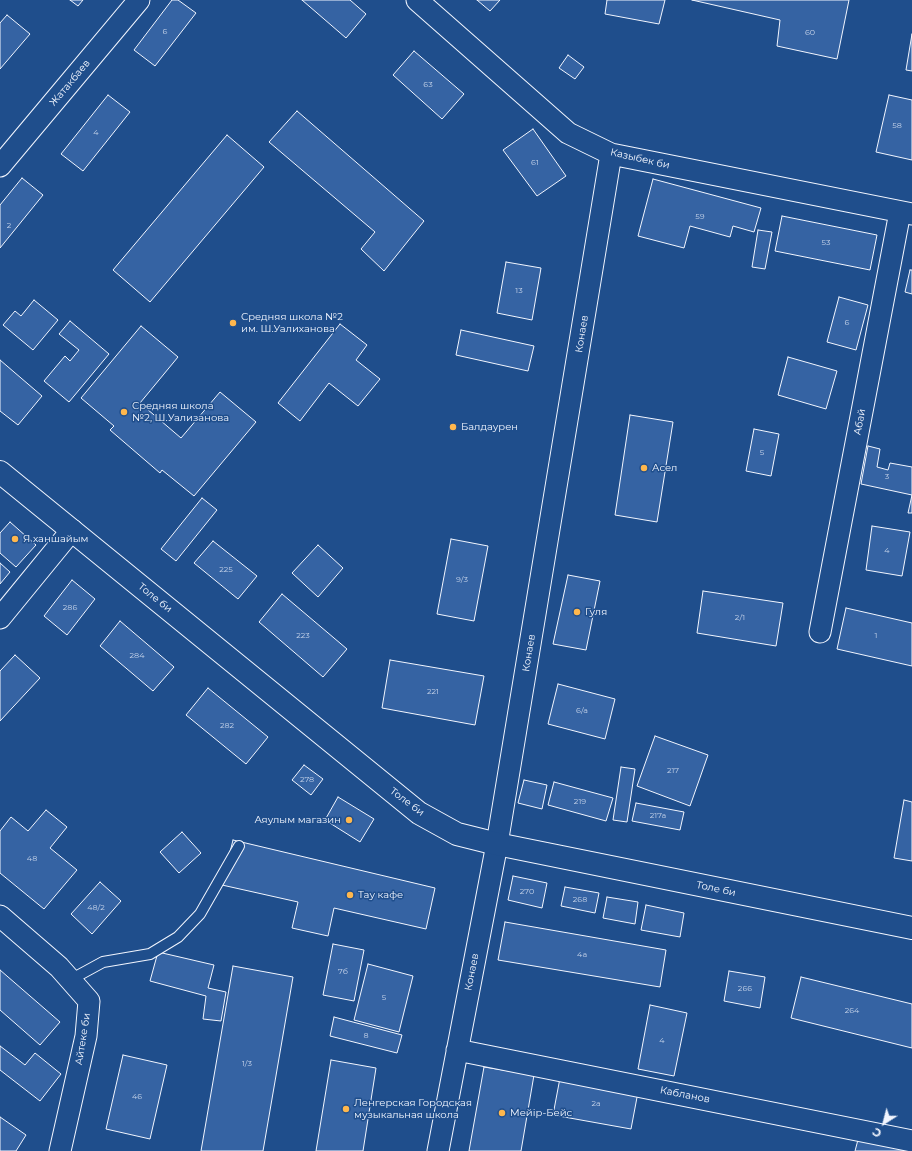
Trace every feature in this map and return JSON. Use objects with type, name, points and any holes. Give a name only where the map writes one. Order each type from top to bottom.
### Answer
[{"type":"main road","name":"Толе би","points":[[0,472],[419,813],[457,834],[497,844],[912,928]]},
{"type":"street","name":"Жатакбаев","points":[[0,166],[139,0]]},
{"type":"street","name":"Казыбек би","points":[[417,0],[568,133],[611,154],[906,213]]},
{"type":"street","name":"Конаев","points":[[438,1151],[497,844],[611,154]]},
{"type":"street","name":"Абай","points":[[820,632],[906,213]]},
{"type":"street","points":[[0,618],[72,530]]},
{"type":"street","name":"Айтеке би","points":[[0,916],[59,967],[89,1001],[86,1036],[60,1151]]},
{"type":"street","name":"Кабланов","points":[[457,1050],[912,1141]]},
{"type":"lane","points":[[70,980],[103,962],[150,954],[178,937],[200,914],[239,846]]},
{"type":"building","points":[[70,0],[83,0],[78,6]]},
{"type":"building","points":[[172,0],[178,0],[196,13],[155,66],[134,50]]},
{"type":"building","points":[[302,0],[350,0],[366,14],[346,38]]},
{"type":"building","points":[[477,0],[500,0],[490,11]]},
{"type":"building","points":[[607,0],[665,0],[659,24],[605,14]]},
{"type":"building","points":[[692,0],[849,0],[837,59],[777,46],[780,20]]},
{"type":"building","points":[[7,15],[30,34],[0,69],[0,23]]},
{"type":"building","points":[[912,34],[912,71],[906,70]]},
{"type":"building","points":[[414,51],[464,94],[442,119],[393,75]]},
{"type":"building","points":[[568,55],[584,67],[575,79],[559,68]]},
{"type":"building","points":[[108,95],[130,112],[83,171],[61,154]]},
{"type":"building","points":[[889,95],[912,100],[912,160],[876,152]]},
{"type":"building","points":[[297,111],[424,221],[384,271],[361,249],[375,232],[269,142]]},
{"type":"building","points":[[533,129],[566,176],[537,196],[503,150]]},
{"type":"building","points":[[227,135],[264,167],[150,302],[113,270]]},
{"type":"building","points":[[22,178],[43,195],[0,248],[0,205]]},
{"type":"building","points":[[653,179],[761,208],[754,232],[733,226],[730,237],[690,226],[684,248],[638,236]]},
{"type":"building","points":[[782,216],[877,235],[870,270],[775,251]]},
{"type":"building","points":[[758,230],[772,232],[765,269],[752,267]]},
{"type":"building","points":[[506,262],[541,268],[532,320],[497,313]]},
{"type":"building","points":[[910,270],[912,270],[912,294],[905,292]]},
{"type":"building","points":[[839,297],[868,305],[856,350],[827,342]]},
{"type":"building","points":[[34,300],[58,320],[33,350],[3,325],[15,311],[21,316]]},
{"type":"building","points":[[70,321],[109,354],[69,402],[44,381],[65,356],[70,361],[79,350],[59,334]]},
{"type":"building","points":[[340,324],[367,345],[356,360],[380,379],[358,406],[329,383],[300,421],[278,403]]},
{"type":"building","name":"Средняя школа №2, Ш.Уализанова","points":[[141,326],[178,357],[140,403],[181,438],[220,392],[256,422],[194,496],[162,470],[160,473],[110,430],[114,426],[81,398]]},
{"type":"building","points":[[461,330],[534,346],[528,371],[456,355]]},
{"type":"building","points":[[788,357],[837,371],[826,409],[778,395]]},
{"type":"building","points":[[0,360],[42,396],[18,425],[0,411]]},
{"type":"building","name":"Асел","points":[[630,415],[673,422],[657,522],[615,515]]},
{"type":"building","points":[[754,429],[779,434],[771,476],[746,471]]},
{"type":"building","points":[[868,446],[880,449],[877,467],[888,470],[890,463],[912,467],[912,495],[861,484]]},
{"type":"building","points":[[912,495],[912,513],[908,513]]},
{"type":"building","points":[[202,498],[217,510],[176,561],[161,549]]},
{"type":"building","name":"Я ханшайым","points":[[10,522],[36,545],[16,567],[0,553],[0,533]]},
{"type":"building","points":[[872,526],[910,532],[902,576],[866,570]]},
{"type":"building","points":[[451,539],[488,546],[474,621],[437,614]]},
{"type":"building","points":[[213,541],[257,576],[238,599],[194,563]]},
{"type":"building","points":[[318,545],[343,568],[318,597],[292,573]]},
{"type":"building","points":[[0,563],[10,572],[0,584]]},
{"type":"building","name":"Гуля","points":[[568,575],[600,581],[586,650],[553,644]]},
{"type":"building","points":[[72,580],[95,599],[67,635],[44,616]]},
{"type":"building","points":[[703,591],[783,603],[776,646],[697,633]]},
{"type":"building","points":[[282,594],[347,649],[323,677],[259,622]]},
{"type":"building","points":[[846,608],[912,623],[912,666],[837,649]]},
{"type":"building","points":[[120,621],[174,667],[153,691],[100,646]]},
{"type":"building","points":[[15,655],[40,678],[0,721],[0,671]]},
{"type":"building","points":[[390,660],[484,676],[475,725],[382,708]]},
{"type":"building","points":[[558,684],[615,699],[605,739],[548,724]]},
{"type":"building","points":[[208,688],[268,737],[246,764],[186,715]]},
{"type":"building","points":[[655,736],[708,755],[690,806],[637,786]]},
{"type":"building","points":[[304,765],[323,779],[311,795],[292,780]]},
{"type":"building","points":[[621,767],[635,769],[627,822],[613,820]]},
{"type":"building","points":[[524,780],[547,785],[542,809],[518,803]]},
{"type":"building","points":[[554,782],[613,798],[606,821],[548,805]]},
{"type":"building","name":"Аяулым магазин","points":[[338,797],[374,819],[360,842],[325,820]]},
{"type":"building","points":[[904,800],[912,802],[912,861],[894,858]]},
{"type":"building","points":[[636,803],[684,812],[680,830],[632,821]]},
{"type":"building","points":[[46,810],[67,827],[50,848],[77,870],[44,909],[0,873],[0,831],[11,817],[28,831]]},
{"type":"building","points":[[182,832],[201,853],[179,873],[160,852]]},
{"type":"building","name":"Тау кафе","points":[[233,840],[435,888],[426,929],[334,908],[328,936],[292,928],[298,902],[222,885]]},
{"type":"building","points":[[513,876],[547,883],[542,908],[508,900]]},
{"type":"building","points":[[100,882],[121,901],[92,934],[71,914]]},
{"type":"building","points":[[565,887],[599,893],[595,913],[561,906]]},
{"type":"building","points":[[607,897],[638,902],[635,924],[603,918]]},
{"type":"building","points":[[646,905],[684,913],[680,937],[641,930]]},
{"type":"building","points":[[505,922],[666,950],[660,987],[498,960]]},
{"type":"building","points":[[333,944],[364,950],[354,1001],[323,995]]},
{"type":"building","points":[[158,952],[214,965],[208,988],[226,992],[221,1021],[203,1019],[206,996],[150,981]]},
{"type":"building","points":[[368,964],[413,976],[399,1032],[354,1020]]},
{"type":"building","points":[[233,966],[293,977],[263,1151],[201,1151]]},
{"type":"building","points":[[0,970],[60,1022],[40,1045],[0,1010]]},
{"type":"building","points":[[729,971],[765,977],[760,1008],[724,1001]]},
{"type":"building","points":[[801,977],[912,1004],[912,1048],[791,1018]]},
{"type":"building","points":[[650,1005],[687,1013],[674,1076],[638,1069]]},
{"type":"building","points":[[334,1017],[402,1035],[397,1053],[330,1036]]},
{"type":"building","points":[[0,1046],[25,1065],[35,1053],[61,1074],[40,1101],[0,1070]]},
{"type":"building","points":[[123,1055],[167,1065],[150,1139],[106,1129]]},
{"type":"building","name":"Ленгерская Городская музыкальная школа","points":[[331,1060],[376,1068],[363,1151],[316,1151]]},
{"type":"building","name":"Мейір-Бейс","points":[[484,1067],[534,1075],[521,1151],[469,1151]]},
{"type":"building","points":[[560,1078],[638,1092],[631,1129],[553,1115]]},
{"type":"building","points":[[0,1117],[26,1135],[16,1151],[0,1151]]},
{"type":"building","points":[[859,1136],[912,1151],[855,1151]]},
{"type":"place","name":"Средняя школа №2 им. Ш.Уалиханова","points":[[233,323]]},
{"type":"place","name":"Средняя школа №2, Ш.Уализанова","points":[[124,412]]},
{"type":"place","name":"Балдаурен","points":[[453,427]]},
{"type":"place","name":"Асел","points":[[644,468]]},
{"type":"place","name":"Я ханшайым","points":[[15,539]]},
{"type":"place","name":"Гуля","points":[[577,612]]},
{"type":"place","name":"Аяулым магазин","points":[[349,820]]},
{"type":"place","name":"Тау кафе","points":[[350,895]]},
{"type":"place","name":"Ленгерская Городская музыкальная школа","points":[[346,1109]]},
{"type":"place","name":"Мейір-Бейс","points":[[502,1113]]}]
